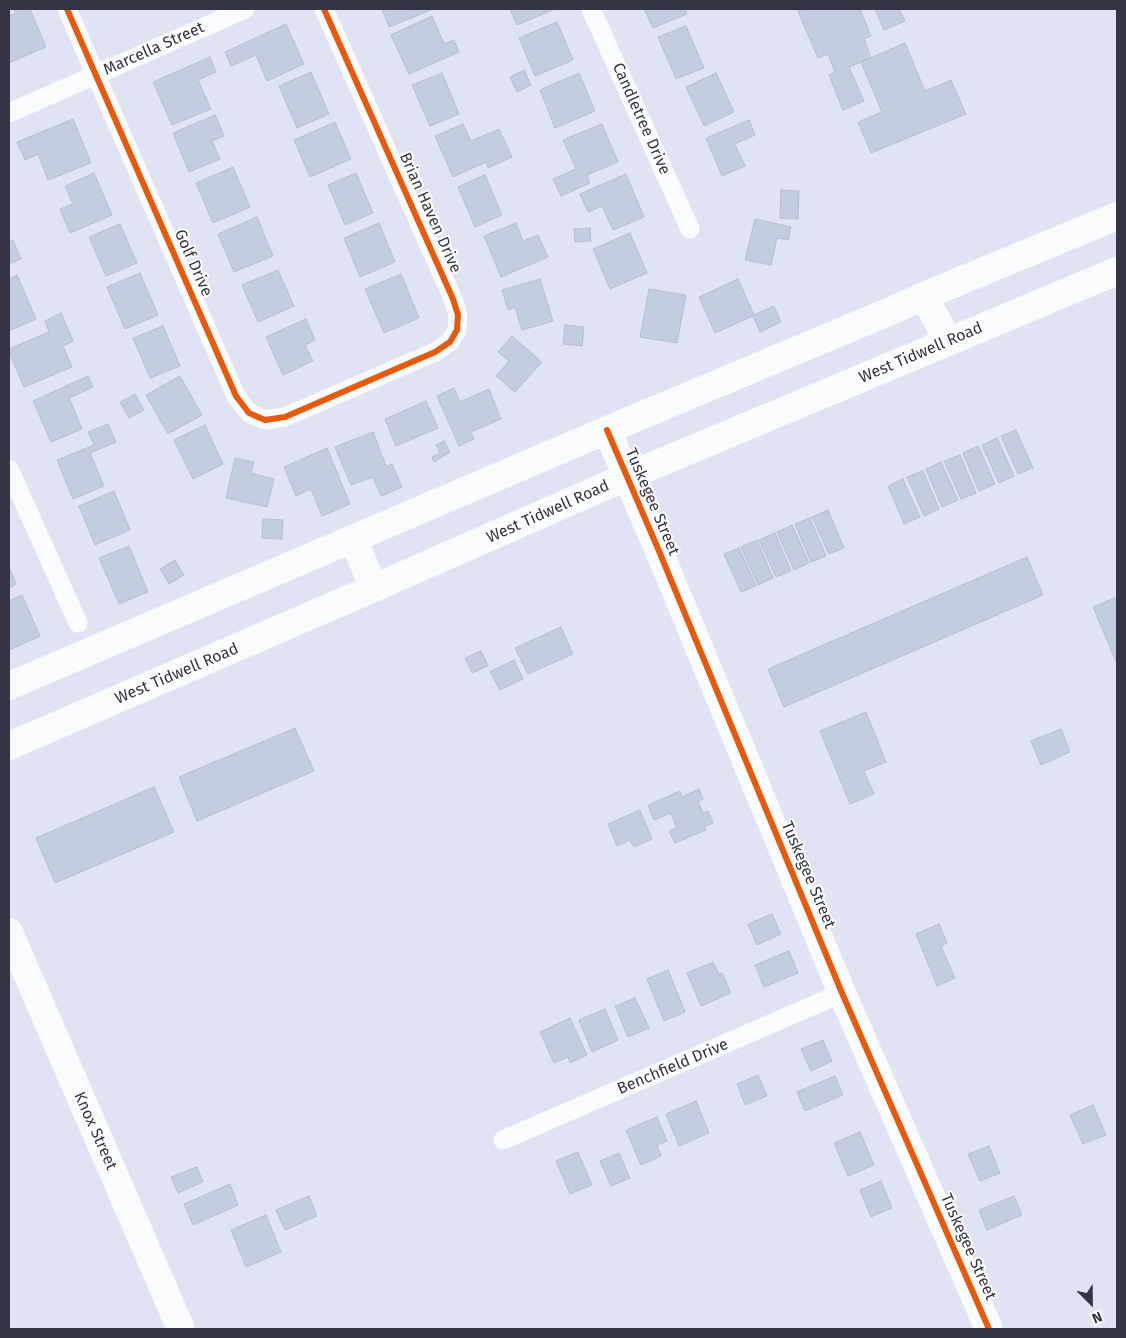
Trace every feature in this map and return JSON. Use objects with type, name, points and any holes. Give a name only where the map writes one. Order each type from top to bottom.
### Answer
[{"type":"main road","points":[[9,686],[607,430],[1117,216]]},
{"type":"main road","name":"West Tidwell Road","points":[[9,746],[626,477],[1117,271]]},
{"type":"main road","points":[[924,296],[948,341]]},
{"type":"main road","name":"Tuskegee Street","points":[[607,430],[659,550],[842,993],[989,1329]]},
{"type":"main road","points":[[353,539],[374,588]]},
{"type":"main road","name":"Knox Street","points":[[9,932],[182,1329]]},
{"type":"street","name":"Golf Drive","points":[[67,9],[236,396],[249,413],[265,420],[285,417],[364,383]]},
{"type":"street","name":"Marcella Street","points":[[9,113],[245,9]]},
{"type":"street","name":"Brian Haven Drive","points":[[324,9],[453,299],[458,315],[457,330],[450,342],[435,352],[364,383]]},
{"type":"street","name":"Candletree Drive","points":[[592,9],[690,229]]},
{"type":"street","points":[[9,470],[78,623]]},
{"type":"street","name":"Benchfield Drive","points":[[503,1140],[842,993]]},
{"type":"building","points":[[14,9],[30,9],[46,47],[9,63],[9,16],[16,13]]},
{"type":"building","points":[[382,9],[433,9],[389,27]]},
{"type":"building","points":[[510,9],[552,9],[553,10],[517,25]]},
{"type":"building","points":[[644,9],[685,9],[687,14],[653,28]]},
{"type":"building","points":[[797,9],[860,9],[871,36],[864,39],[871,58],[849,67],[864,101],[843,110],[829,75],[835,72],[828,54],[818,58]]},
{"type":"building","points":[[875,9],[899,9],[905,21],[884,30]]},
{"type":"building","points":[[432,16],[444,44],[454,40],[459,52],[409,74],[391,35]]},
{"type":"building","points":[[557,22],[573,60],[535,76],[519,38]]},
{"type":"building","points":[[286,24],[304,64],[267,81],[256,55],[231,66],[225,52]]},
{"type":"building","points":[[686,26],[704,68],[676,79],[658,37]]},
{"type":"building","points":[[905,43],[925,91],[951,80],[966,114],[871,153],[858,122],[882,112],[861,62]]},
{"type":"building","points":[[210,57],[216,72],[198,80],[211,109],[172,125],[153,82]]},
{"type":"building","points":[[524,70],[531,85],[517,92],[510,77]]},
{"type":"building","points":[[311,72],[329,114],[297,128],[279,86]]},
{"type":"building","points":[[442,73],[459,114],[430,126],[412,85]]},
{"type":"building","points":[[579,73],[595,111],[555,128],[540,90]]},
{"type":"building","points":[[716,73],[734,112],[704,126],[686,87]]},
{"type":"building","points":[[215,115],[224,136],[212,141],[220,159],[189,172],[173,133]]},
{"type":"building","points":[[73,119],[91,163],[48,180],[38,154],[25,160],[17,142]]},
{"type":"building","points":[[749,120],[755,135],[735,144],[745,166],[722,176],[706,138]]},
{"type":"building","points":[[335,122],[351,159],[310,177],[294,140]]},
{"type":"building","points":[[463,124],[471,141],[499,129],[512,157],[488,168],[486,162],[453,177],[435,136]]},
{"type":"building","points":[[602,124],[618,162],[587,175],[590,183],[561,196],[553,179],[576,169],[563,140]]},
{"type":"building","points":[[233,167],[250,207],[213,223],[196,183]]},
{"type":"building","points":[[94,173],[112,215],[70,233],[60,209],[73,204],[65,186]]},
{"type":"building","points":[[356,173],[373,213],[345,225],[328,185]]},
{"type":"building","points":[[626,174],[644,217],[613,230],[602,206],[588,212],[580,194]]},
{"type":"building","points":[[485,175],[502,215],[475,227],[458,187]]},
{"type":"building","points":[[781,190],[799,191],[798,219],[780,218]]},
{"type":"building","points":[[257,217],[273,256],[234,272],[218,234]]},
{"type":"building","points":[[755,219],[791,227],[788,240],[777,238],[771,265],[745,260]]},
{"type":"building","points":[[379,223],[395,262],[360,277],[344,238]]},
{"type":"building","points":[[516,223],[523,241],[538,235],[548,257],[501,277],[484,236]]},
{"type":"building","points":[[120,224],[137,263],[106,276],[89,237]]},
{"type":"building","points":[[590,228],[591,241],[575,242],[574,229]]},
{"type":"building","points":[[630,233],[647,273],[610,289],[593,249]]},
{"type":"building","points":[[13,240],[21,259],[9,264],[9,242]]},
{"type":"building","points":[[278,270],[294,306],[258,322],[242,285]]},
{"type":"building","points":[[140,273],[158,315],[125,329],[107,287]]},
{"type":"building","points":[[401,274],[419,318],[384,333],[365,289]]},
{"type":"building","points":[[17,275],[36,319],[9,331],[9,279]]},
{"type":"building","points":[[540,279],[553,321],[522,330],[515,307],[508,310],[502,290]]},
{"type":"building","points":[[738,279],[754,315],[774,306],[781,322],[760,332],[753,316],[715,333],[699,297]]},
{"type":"building","points":[[649,289],[686,295],[677,343],[640,337]]},
{"type":"building","points":[[61,313],[73,341],[63,346],[72,367],[24,387],[9,349],[49,332],[45,321]]},
{"type":"building","points":[[306,319],[315,340],[305,345],[313,361],[283,375],[266,337]]},
{"type":"building","points":[[565,325],[584,327],[582,346],[563,344]]},
{"type":"building","points":[[163,326],[180,366],[150,378],[133,338]]},
{"type":"building","points":[[512,336],[542,362],[515,392],[496,376],[509,361],[498,352]]},
{"type":"building","points":[[88,376],[93,387],[69,398],[82,429],[51,442],[33,401]]},
{"type":"building","points":[[180,376],[202,415],[168,434],[146,395]]},
{"type":"building","points":[[454,388],[460,402],[489,389],[501,419],[471,432],[474,439],[459,446],[437,396]]},
{"type":"building","points":[[135,394],[144,410],[129,418],[120,402]]},
{"type":"building","points":[[426,401],[438,428],[396,446],[385,419]]},
{"type":"building","points":[[108,424],[116,442],[90,453],[104,486],[73,499],[57,460],[94,445],[88,432]]},
{"type":"building","points":[[205,425],[223,464],[193,479],[174,440]]},
{"type":"building","points":[[1016,430],[1033,468],[1018,474],[1001,436]]},
{"type":"building","points":[[373,432],[386,466],[392,464],[402,487],[381,496],[373,477],[351,485],[335,447]]},
{"type":"building","points":[[997,438],[1014,476],[999,483],[982,445]]},
{"type":"building","points":[[444,441],[450,452],[434,462],[432,457],[440,453],[436,445]]},
{"type":"building","points":[[978,446],[995,484],[979,491],[963,453]]},
{"type":"building","points":[[327,448],[350,504],[322,516],[311,489],[296,496],[284,467]]},
{"type":"building","points":[[960,455],[976,493],[961,499],[944,461]]},
{"type":"building","points":[[235,458],[254,462],[251,473],[274,479],[267,507],[226,498]]},
{"type":"building","points":[[941,462],[958,500],[942,507],[926,469]]},
{"type":"building","points":[[923,471],[939,509],[924,516],[907,477]]},
{"type":"building","points":[[903,479],[920,517],[904,524],[888,486]]},
{"type":"building","points":[[114,491],[130,530],[95,545],[79,506]]},
{"type":"building","points":[[828,510],[844,548],[829,554],[812,517]]},
{"type":"building","points":[[810,518],[826,556],[811,562],[795,524]]},
{"type":"building","points":[[263,519],[283,520],[282,539],[262,538]]},
{"type":"building","points":[[792,525],[809,563],[794,570],[777,532]]},
{"type":"building","points":[[775,533],[791,571],[776,577],[759,540]]},
{"type":"building","points":[[757,540],[773,578],[758,585],[741,547]]},
{"type":"building","points":[[129,546],[148,592],[119,604],[99,558]]},
{"type":"building","points":[[739,548],[756,586],[741,592],[724,554]]},
{"type":"building","points":[[1027,557],[1043,595],[784,707],[768,669]]},
{"type":"building","points":[[175,560],[184,575],[169,584],[160,569]]},
{"type":"building","points":[[9,567],[16,584],[9,588]]},
{"type":"building","points":[[22,595],[40,636],[9,650],[9,601]]},
{"type":"building","points":[[1117,597],[1117,664],[1093,607]]},
{"type":"building","points":[[561,627],[573,654],[528,674],[515,648]]},
{"type":"building","points":[[481,651],[488,666],[472,673],[465,658]]},
{"type":"building","points":[[514,660],[523,679],[500,690],[490,672]]},
{"type":"building","points":[[866,712],[886,762],[864,771],[874,794],[850,804],[820,731]]},
{"type":"building","points":[[295,728],[314,771],[197,821],[179,777]]},
{"type":"building","points":[[1061,729],[1070,752],[1041,765],[1031,741]]},
{"type":"building","points":[[154,787],[174,832],[55,883],[36,838]]},
{"type":"building","points":[[699,789],[703,799],[698,801],[703,813],[708,811],[713,823],[705,826],[706,830],[675,843],[669,831],[677,828],[671,813],[654,820],[648,805],[680,791],[682,797]]},
{"type":"building","points":[[640,810],[652,839],[634,847],[630,840],[617,846],[608,824]]},
{"type":"building","points":[[772,914],[781,934],[757,945],[748,924]]},
{"type":"building","points":[[939,924],[947,943],[941,946],[955,978],[937,986],[916,934]]},
{"type":"building","points":[[789,951],[798,973],[764,987],[755,965]]},
{"type":"building","points":[[713,962],[719,974],[722,973],[731,993],[701,1006],[687,973]]},
{"type":"building","points":[[668,970],[685,1012],[664,1021],[647,979]]},
{"type":"building","points":[[635,998],[649,1028],[628,1037],[615,1006]]},
{"type":"building","points":[[605,1009],[618,1040],[592,1052],[579,1020]]},
{"type":"building","points":[[570,1018],[587,1055],[570,1063],[568,1057],[554,1063],[540,1032]]},
{"type":"building","points":[[823,1040],[832,1061],[811,1071],[801,1049]]},
{"type":"building","points":[[758,1075],[767,1096],[745,1105],[737,1084]]},
{"type":"building","points":[[835,1076],[843,1095],[805,1111],[797,1092]]},
{"type":"building","points":[[696,1101],[709,1133],[679,1146],[666,1114]]},
{"type":"building","points":[[1093,1105],[1106,1135],[1083,1144],[1070,1115]]},
{"type":"building","points":[[657,1117],[667,1141],[657,1145],[661,1156],[641,1165],[626,1130]]},
{"type":"building","points":[[860,1132],[874,1165],[848,1176],[834,1143]]},
{"type":"building","points":[[989,1146],[1000,1173],[980,1181],[968,1154]]},
{"type":"building","points":[[578,1152],[592,1185],[570,1194],[556,1161]]},
{"type":"building","points":[[619,1153],[630,1178],[611,1186],[600,1161]]},
{"type":"building","points":[[197,1167],[203,1182],[178,1193],[171,1177]]},
{"type":"building","points":[[881,1181],[892,1208],[871,1217],[860,1190]]},
{"type":"building","points":[[230,1184],[238,1205],[193,1225],[184,1204]]},
{"type":"building","points":[[309,1196],[317,1216],[285,1230],[276,1210]]},
{"type":"building","points":[[1014,1196],[1022,1215],[987,1230],[979,1210]]},
{"type":"building","points":[[266,1215],[281,1252],[246,1267],[231,1230]]},
{"type":"cycle path","points":[[67,9],[236,396],[249,413],[265,420],[285,417],[435,352],[450,342],[457,330],[458,315],[453,299],[324,9]]},
{"type":"cycle path","points":[[607,430],[842,993],[989,1329]]}]
